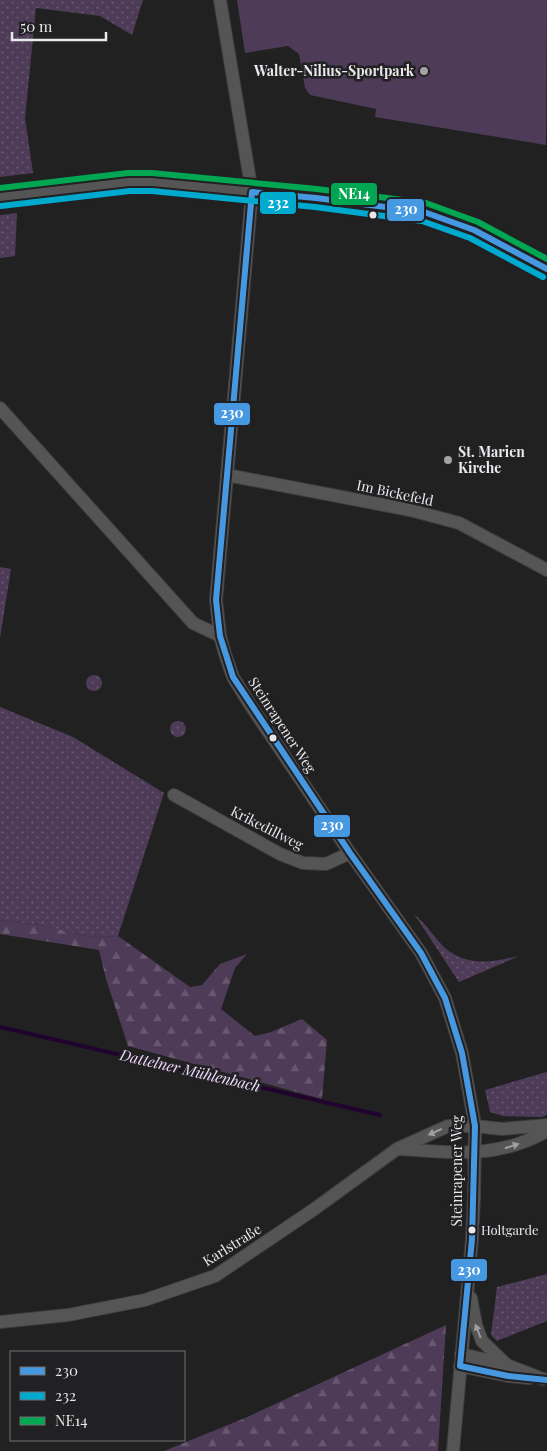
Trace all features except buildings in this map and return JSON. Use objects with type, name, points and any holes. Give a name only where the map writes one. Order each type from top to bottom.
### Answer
[{"type":"street","name":"Steinrapener Weg","points":[[220,0],[252,192],[216,600],[220,636],[234,677],[245,697],[350,853],[421,953],[445,998],[462,1053],[475,1126],[474,1197],[461,1360]]},
{"type":"street","points":[[0,196],[129,182],[182,184],[424,212],[474,230],[547,269]]},
{"type":"street","points":[[0,408],[193,623],[220,636]]},
{"type":"street","name":"Im Bickefeld","points":[[227,475],[410,510],[459,523],[547,570]]},
{"type":"street","name":"Krikedillweg","points":[[174,795],[280,854],[303,863],[326,864],[350,853]]},
{"type":"street","name":"Karlstraße","points":[[0,1322],[68,1315],[145,1300],[215,1276],[313,1210],[397,1149],[448,1126],[502,1129],[547,1126]]},
{"type":"street","points":[[397,1149],[475,1152],[501,1150],[531,1140],[547,1131]]},
{"type":"street","points":[[469,1278],[476,1325],[482,1341],[507,1365]]},
{"type":"street","points":[[461,1360],[507,1365],[545,1380]]},
{"type":"street","points":[[461,1360],[508,1376],[545,1380]]},
{"type":"street","points":[[452,1451],[461,1360]]},
{"type":"green space","points":[[0,0],[143,0],[132,35],[100,16],[36,8],[25,118],[33,173],[0,177]]},
{"type":"green space","name":"Walter-Nilius-Sportpark","points":[[237,0],[547,0],[546,145],[375,117],[376,109],[310,95],[305,88],[299,54],[288,46],[245,53]]},
{"type":"green space","points":[[17,213],[15,256],[0,258],[0,215]]},
{"type":"green space","points":[[0,567],[11,569],[0,638]]},
{"type":"green space","points":[[94,675],[100,677],[102,683],[100,689],[94,691],[88,689],[86,683],[88,677]]},
{"type":"green space","points":[[0,707],[73,737],[164,793],[118,936],[91,937],[40,925],[0,920]]},
{"type":"green space","points":[[178,721],[184,723],[186,729],[184,735],[178,737],[172,735],[170,729],[172,723]]},
{"type":"green space","points":[[414,914],[445,948],[462,958],[490,961],[519,956],[459,982]]},
{"type":"green space","points":[[0,920],[40,925],[91,937],[118,936],[190,987],[202,985],[220,964],[247,954],[235,968],[221,1009],[255,1036],[271,1032],[302,1019],[327,1040],[322,1099],[128,1046],[106,979],[99,950],[0,934]]},
{"type":"green space","points":[[547,1072],[547,1115],[542,1117],[503,1116],[490,1112],[485,1090]]},
{"type":"green space","points":[[547,1274],[547,1321],[497,1341],[491,1335],[497,1287]]},
{"type":"green space","points":[[446,1325],[438,1451],[164,1451],[245,1418]]},
{"type":"waterway","name":"Dattelner Mühlenbach","points":[[0,1027],[380,1115]]},
{"type":"transit line","name":"NE14","points":[[0,188],[128,173],[152,173],[317,189],[426,203],[478,222],[547,259]]},
{"type":"transit line","name":"232","points":[[1,206],[130,191],[152,191],[315,207],[422,221],[470,238],[543,277]]},
{"type":"transit line","name":"230","points":[[252,192],[216,600],[220,636],[233,677],[350,853],[421,953],[445,998],[462,1053],[475,1126],[472,1239],[460,1366],[508,1376],[547,1380]]},
{"type":"transit line","name":"230","points":[[252,192],[424,212],[474,230],[547,269]]},
{"type":"place","name":"Walter-Nilius-Sportpark","points":[[424,71]]},
{"type":"place","name":"St. Marien Kirche","points":[[448,460]]},
{"type":"place","name":"Holtgarde","points":[[472,1230]]}]
